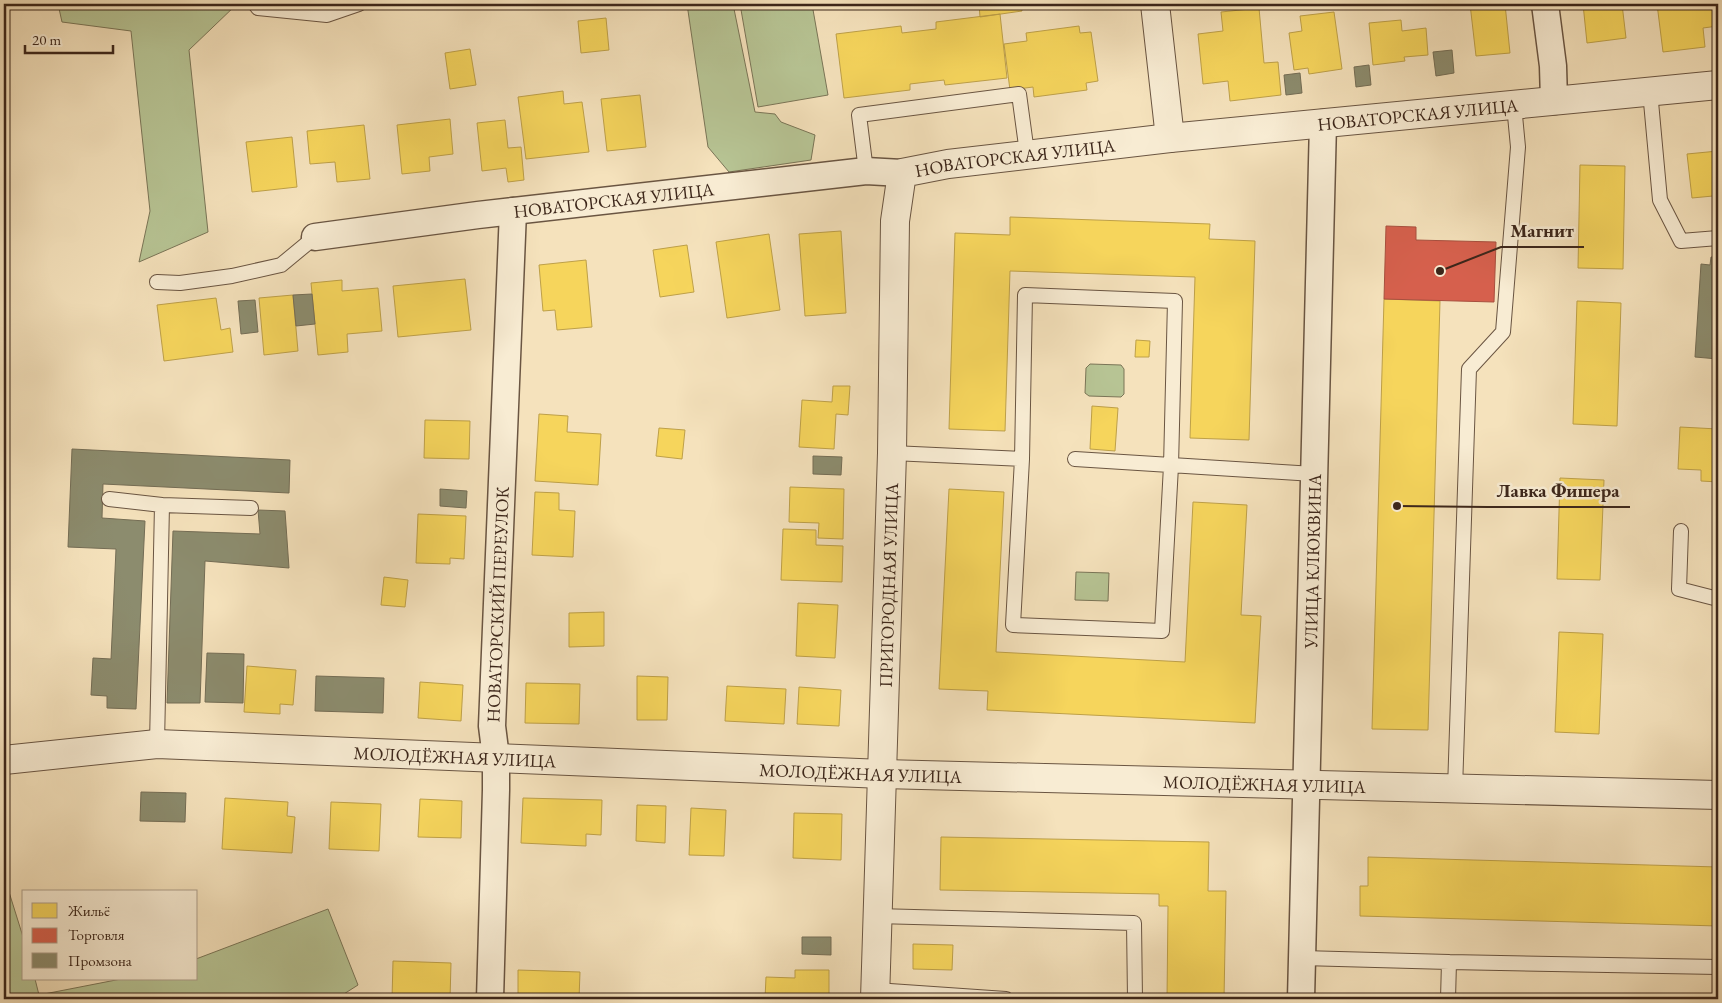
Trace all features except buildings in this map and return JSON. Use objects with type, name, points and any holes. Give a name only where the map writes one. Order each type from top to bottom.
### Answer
[{"type":"street","points":[[1155,4],[1170,138]]},
{"type":"street","points":[[1545,4],[1553,66],[1554,100]]},
{"type":"street","name":"НОВАТОРСКАЯ УЛИЦА","points":[[315,237],[513,211],[866,171],[902,173],[948,164],[1170,138],[1718,85]]},
{"type":"street","name":"УЛИЦА КЛЮКВИНА","points":[[1301,999],[1323,123]]},
{"type":"street","name":"ПРИГОРОДНАЯ УЛИЦА","points":[[875,995],[892,452],[895,221],[902,173]]},
{"type":"street","name":"НОВАТОРСКИЙ ПЕРЕУЛОК","points":[[490,999],[496,758],[492,726],[513,211]]},
{"type":"street","name":"МОЛОДЁЖНАЯ УЛИЦА","points":[[4,760],[157,744],[883,774],[1718,795]]},
{"type":"lane","points":[[255,4],[258,8],[327,15],[359,4]]},
{"type":"lane","points":[[1650,92],[1660,200],[1681,241],[1718,238]]},
{"type":"lane","points":[[866,171],[859,115],[1019,94],[1027,154]]},
{"type":"lane","points":[[1455,789],[1469,369],[1503,332],[1518,147],[1514,105]]},
{"type":"lane","points":[[158,282],[180,283],[232,276],[281,265],[315,237]]},
{"type":"lane","points":[[1025,295],[1175,301],[1171,466],[1162,631],[1013,626],[1022,459],[1025,295]]},
{"type":"lane","points":[[892,452],[1022,459]]},
{"type":"lane","points":[[1075,459],[1314,474]]},
{"type":"lane","points":[[109,499],[162,505],[252,508]]},
{"type":"lane","points":[[157,744],[162,505]]},
{"type":"lane","points":[[1681,531],[1680,589],[1718,599]]},
{"type":"lane","points":[[876,916],[1134,923],[1135,999]]},
{"type":"lane","points":[[1302,958],[1718,967]]},
{"type":"lane","points":[[1448,999],[1449,962]]},
{"type":"lane","points":[[875,995],[1006,999]]},
{"type":"green space","points":[[58,4],[237,4],[189,50],[208,232],[139,262],[150,211],[131,31],[62,22]]},
{"type":"green space","points":[[687,4],[733,4],[755,112],[775,114],[781,122],[815,135],[811,160],[729,172],[708,147]]},
{"type":"green space","points":[[740,4],[812,4],[828,95],[758,107]]},
{"type":"green space","points":[[1090,364],[1121,365],[1124,369],[1124,394],[1121,397],[1089,396],[1085,393],[1086,368]]},
{"type":"green space","points":[[1076,572],[1109,573],[1108,601],[1075,600]]},
{"type":"green space","points":[[4,876],[22,934],[22,980],[35,980],[39,995],[116,980],[198,980],[198,958],[328,909],[358,985],[336,999],[4,999]]},
{"type":"place","name":"Магнит","points":[[1440,271]]},
{"type":"place","name":"Лавка Фишера","points":[[1397,506]]}]
